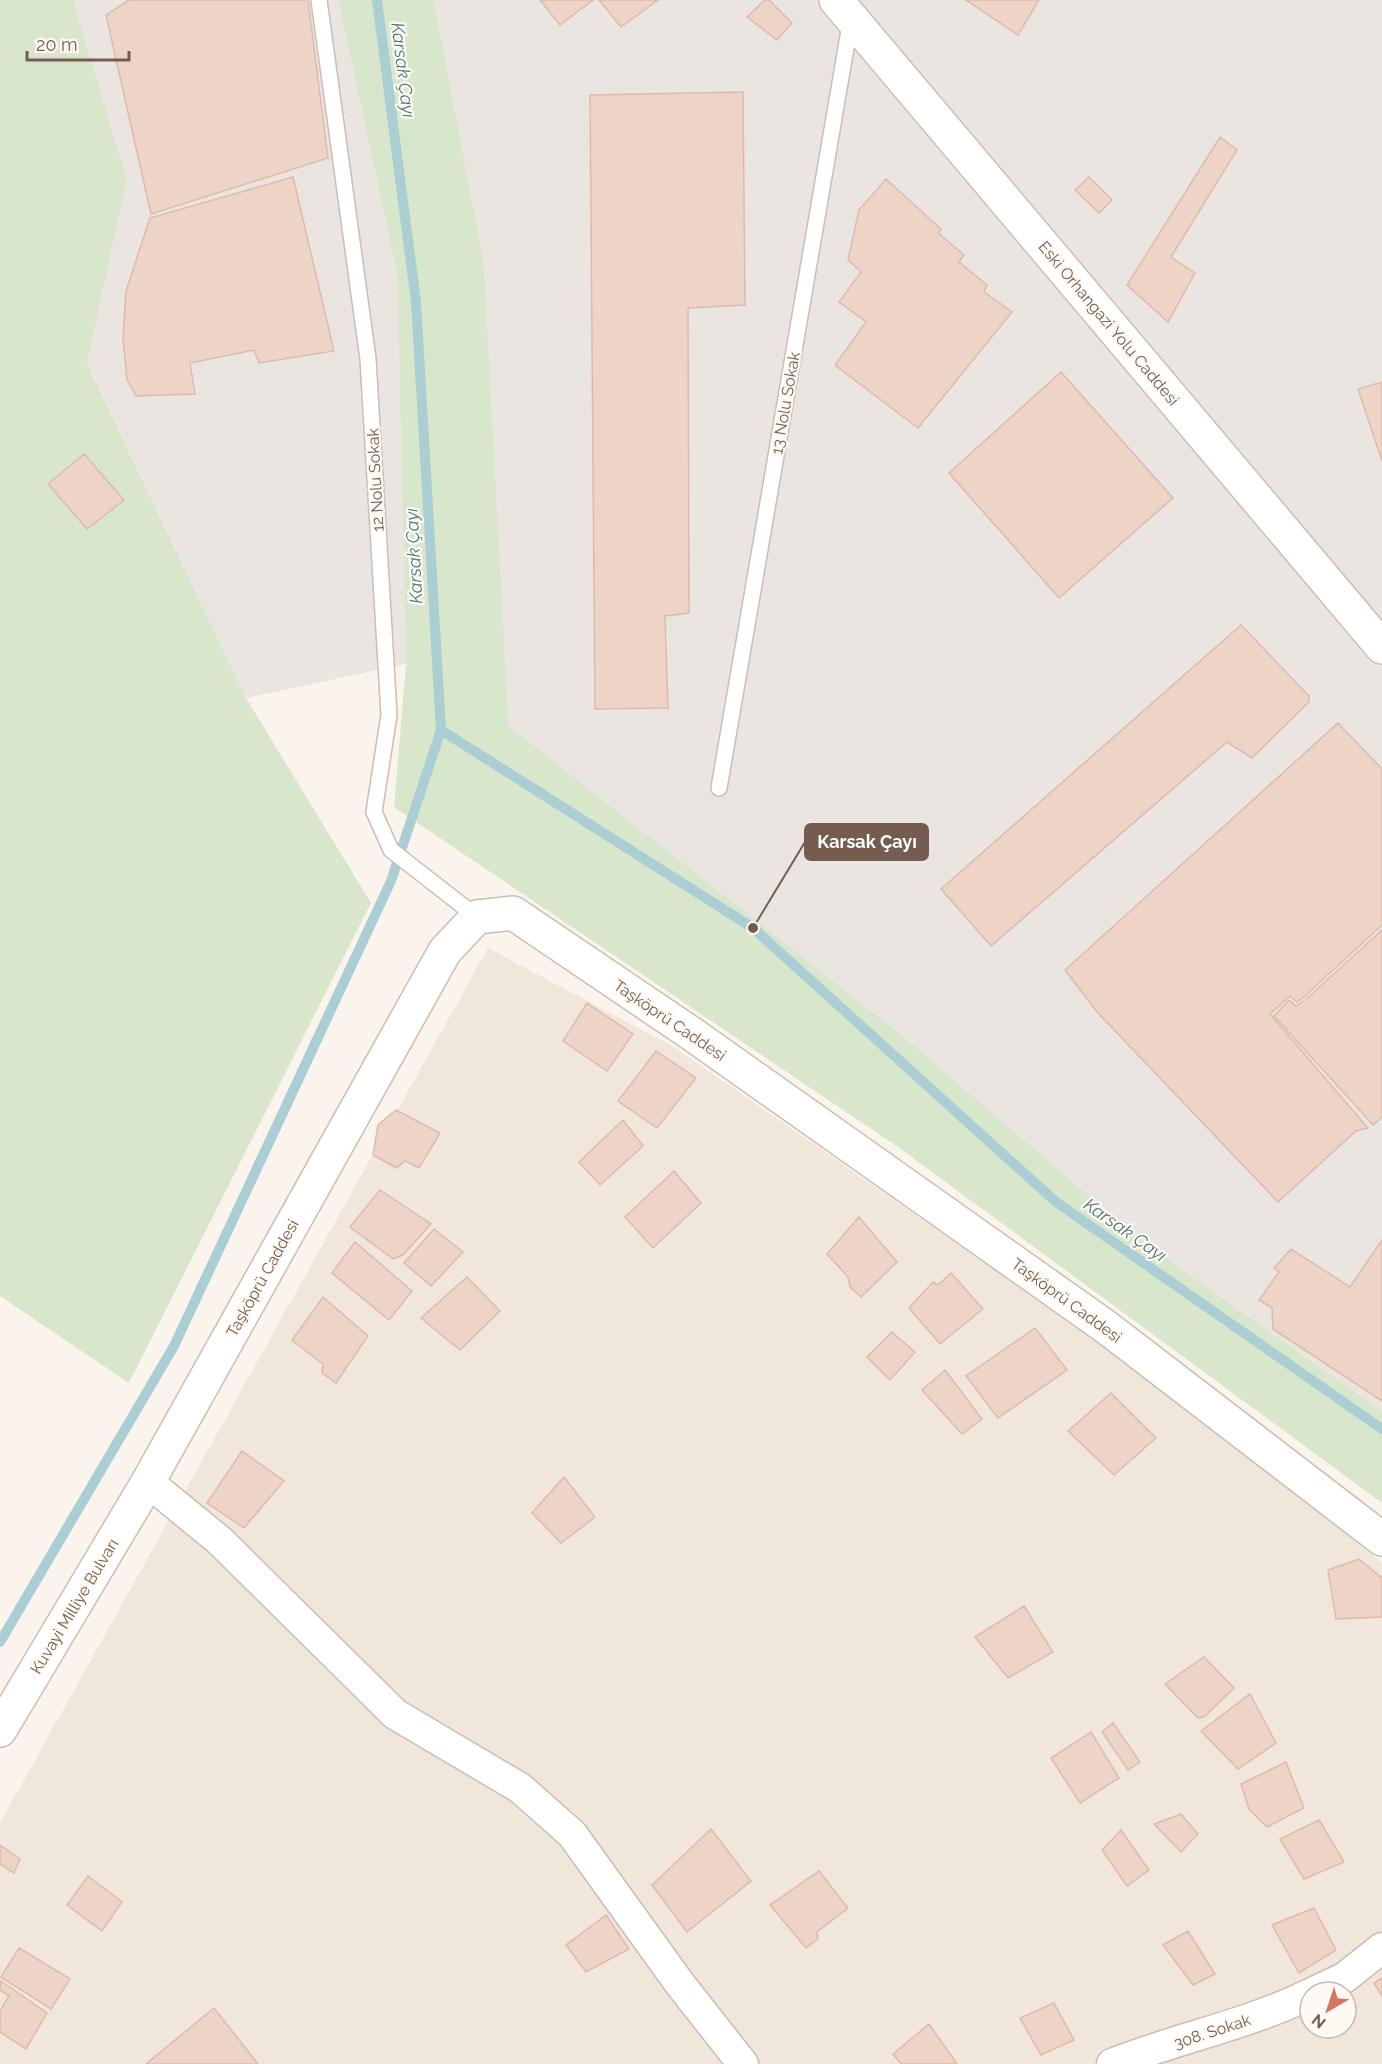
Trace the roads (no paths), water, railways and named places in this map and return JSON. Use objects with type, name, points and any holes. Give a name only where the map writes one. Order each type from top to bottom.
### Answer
[{"type":"street","name":"Eski Orhangazi Yolu Caddesi","points":[[844,10],[1382,647]]},
{"type":"street","name":"Taşköprü Caddesi","points":[[148,1482],[445,951],[477,917],[513,914],[692,1034],[1106,1327],[1382,1539]]},
{"type":"street","name":"Kuvayi Milliye Bulvarı","points":[[0,1730],[148,1482]]},
{"type":"street","points":[[148,1482],[220,1541],[395,1714],[520,1788],[572,1834],[680,1984],[743,2064]]},
{"type":"street","points":[[1340,1980],[1382,1948]]},
{"type":"street","name":"308. Sokak","points":[[1112,2064],[1143,2052],[1213,2032],[1298,1999]]},
{"type":"lane","name":"12 Nolu Sokak","points":[[319,0],[368,359],[389,715],[374,812],[391,850],[477,917]]},
{"type":"lane","name":"13 Nolu Sokak","points":[[719,788],[844,10]]},
{"type":"waterway","name":"Karsak Çayı","points":[[377,0],[416,302],[441,730],[753,928],[1056,1202],[1382,1429]]},
{"type":"waterway","points":[[0,1642],[174,1346],[391,881],[441,730]]},
{"type":"place","name":"Karsak Çayı","points":[[753,928]]}]
